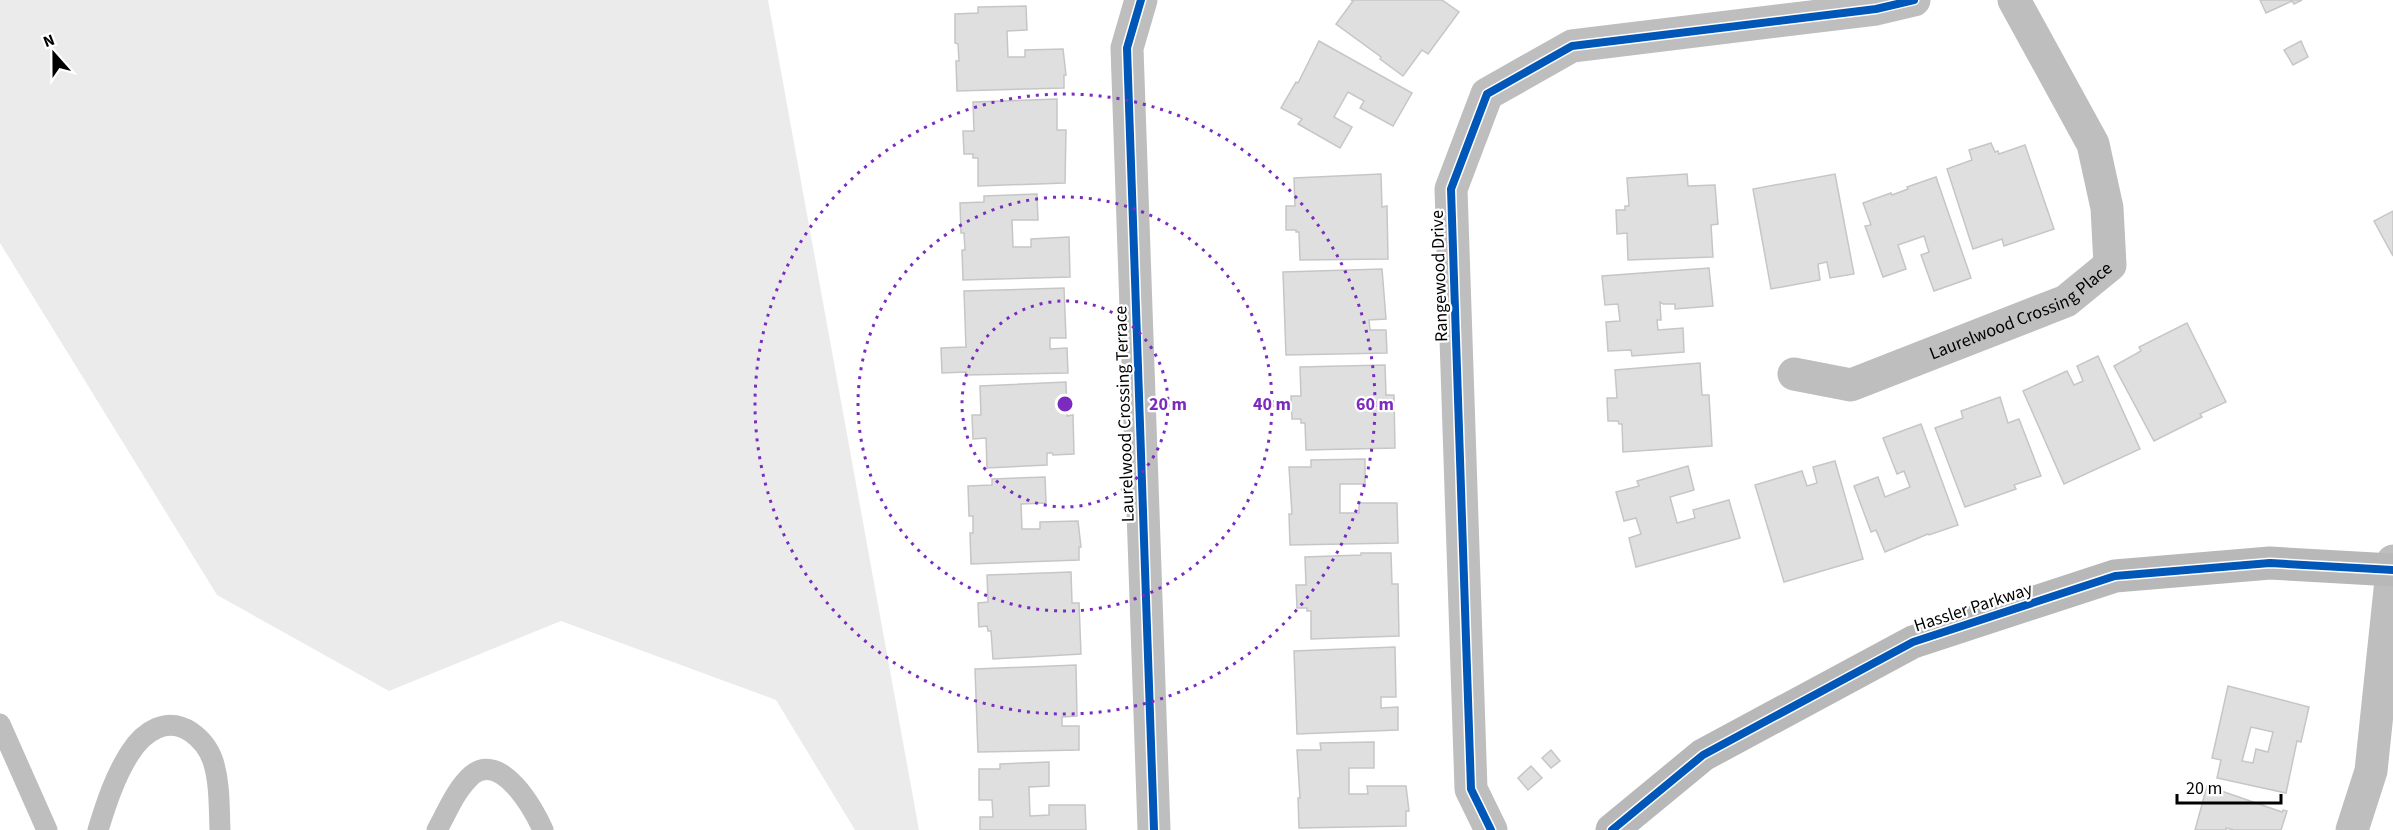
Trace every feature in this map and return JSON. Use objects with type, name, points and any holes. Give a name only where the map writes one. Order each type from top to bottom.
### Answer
[{"type":"street","name":"Laurelwood Crossing Terrace","points":[[1141,0],[1127,48],[1154,830]]},
{"type":"street","name":"Rangewood Drive","points":[[1491,830],[1471,789],[1451,189],[1487,94],[1572,46],[1876,9],[1914,0]]},
{"type":"street","name":"Laurelwood Crossing Place","points":[[1794,374],[1851,385],[2066,301],[2110,265],[2107,208],[2093,144],[2014,0]]},
{"type":"street","name":"Hassler Parkway","points":[[1612,830],[1704,755],[1913,642],[2115,576],[2270,562],[2392,567]]},
{"type":"street","points":[[2352,830],[2370,771],[2392,567]]},
{"type":"lane","points":[[0,724],[47,830]]},
{"type":"lane","points":[[98,830],[118,775],[130,752],[144,736],[155,728],[169,724],[183,727],[207,748],[213,761],[218,792],[220,830]]},
{"type":"lane","points":[[437,830],[463,784],[474,773],[489,769],[506,776],[526,798],[543,830]]},
{"type":"shaded area","points":[[0,0],[768,0],[919,830],[855,830],[776,700],[561,621],[389,691],[217,595],[0,243]]},
{"type":"building","points":[[1351,0],[1442,0],[1459,12],[1428,54],[1422,50],[1403,76],[1336,24],[1353,1]]},
{"type":"building","points":[[2260,0],[2302,0],[2294,4],[2292,1],[2266,13]]},
{"type":"building","points":[[1026,6],[1027,30],[1007,31],[1008,57],[1025,57],[1025,50],[1063,49],[1066,75],[1064,75],[1064,88],[957,91],[956,61],[959,61],[958,44],[955,43],[955,14],[978,13],[978,7]]},
{"type":"building","points":[[1319,41],[1412,93],[1393,126],[1360,108],[1364,101],[1348,92],[1334,117],[1352,127],[1340,148],[1298,124],[1302,119],[1281,108],[1296,82],[1298,83]]},
{"type":"building","points":[[2301,41],[2308,57],[2293,65],[2284,50]]},
{"type":"building","points":[[1057,99],[1057,130],[1066,130],[1065,183],[978,186],[978,158],[973,158],[973,154],[964,154],[963,131],[974,131],[973,102]]},
{"type":"building","points":[[1991,143],[1995,152],[1998,151],[1999,154],[2025,145],[2054,229],[2004,246],[2002,239],[1973,249],[1947,169],[1972,160],[1969,150]]},
{"type":"building","points":[[1381,174],[1382,207],[1387,206],[1388,259],[1300,260],[1299,232],[1286,230],[1286,206],[1295,206],[1294,178]]},
{"type":"building","points":[[1687,174],[1688,186],[1715,185],[1718,224],[1711,225],[1713,257],[1628,260],[1627,233],[1617,234],[1616,210],[1625,210],[1625,206],[1629,206],[1627,178]]},
{"type":"building","points":[[1835,174],[1854,274],[1830,278],[1827,262],[1818,264],[1820,280],[1771,289],[1753,189]]},
{"type":"building","points":[[1936,177],[1971,278],[1934,291],[1921,255],[1929,252],[1924,236],[1898,245],[1906,269],[1883,277],[1865,226],[1871,225],[1863,203],[1891,193],[1892,195]]},
{"type":"building","points":[[1037,194],[1038,220],[1012,220],[1013,247],[1031,247],[1031,239],[1069,237],[1070,277],[963,280],[962,250],[965,250],[964,233],[961,233],[960,203],[984,202],[984,196]]},
{"type":"building","points":[[2393,211],[2393,256],[2374,221]]},
{"type":"building","points":[[1709,268],[1713,306],[1675,309],[1675,304],[1660,302],[1661,320],[1657,320],[1658,330],[1683,328],[1684,352],[1632,356],[1631,350],[1608,351],[1606,322],[1620,321],[1618,304],[1605,305],[1602,276]]},
{"type":"building","points":[[1382,269],[1386,319],[1369,320],[1370,330],[1386,330],[1387,353],[1286,355],[1283,272]]},
{"type":"building","points":[[1064,288],[1066,338],[1050,338],[1050,349],[1067,348],[1068,373],[966,375],[966,372],[942,373],[941,348],[966,347],[964,291]]},
{"type":"building","points":[[2187,323],[2226,402],[2200,414],[2202,417],[2154,441],[2114,366],[2141,351],[2139,347]]},
{"type":"building","points":[[2098,356],[2140,449],[2064,484],[2023,391],[2067,371],[2074,385],[2083,381],[2077,366]]},
{"type":"building","points":[[1700,363],[1702,395],[1709,395],[1712,446],[1623,452],[1622,424],[1618,421],[1608,421],[1607,398],[1617,398],[1615,370]]},
{"type":"building","points":[[1385,365],[1386,395],[1394,395],[1395,448],[1306,450],[1305,423],[1301,423],[1301,419],[1292,419],[1291,396],[1301,396],[1300,367]]},
{"type":"building","points":[[1066,382],[1067,416],[1073,415],[1074,454],[1047,453],[1047,465],[987,468],[986,438],[973,439],[972,415],[981,415],[980,386]]},
{"type":"building","points":[[2000,397],[2008,423],[2019,419],[2041,476],[2014,485],[2016,489],[1965,507],[1935,428],[1963,418],[1961,411]]},
{"type":"building","points":[[1921,424],[1958,525],[1928,534],[1885,552],[1876,530],[1871,532],[1854,486],[1878,477],[1885,497],[1910,487],[1904,471],[1897,474],[1883,438]]},
{"type":"building","points":[[1365,459],[1365,484],[1340,484],[1340,513],[1359,513],[1359,503],[1397,503],[1398,543],[1290,545],[1289,514],[1292,514],[1289,467],[1311,467],[1311,460]]},
{"type":"building","points":[[1835,461],[1863,559],[1784,582],[1755,485],[1802,471],[1807,486],[1817,483],[1813,467]]},
{"type":"building","points":[[1688,466],[1694,490],[1670,497],[1677,523],[1695,518],[1693,510],[1729,500],[1740,538],[1636,567],[1629,538],[1641,534],[1636,518],[1624,521],[1616,492],[1639,486],[1637,481]]},
{"type":"building","points":[[1045,477],[1046,503],[1021,504],[1022,529],[1040,529],[1040,522],[1078,521],[1081,547],[1079,547],[1079,560],[971,564],[970,533],[973,533],[973,516],[969,516],[968,486],[992,485],[992,479]]},
{"type":"building","points":[[1361,553],[1391,553],[1392,584],[1398,584],[1399,636],[1311,639],[1311,611],[1307,611],[1307,608],[1297,608],[1296,585],[1306,585],[1305,557],[1361,555]]},
{"type":"building","points":[[1071,572],[1072,603],[1079,603],[1081,654],[993,659],[991,631],[988,631],[987,626],[979,627],[978,603],[988,602],[987,575]]},
{"type":"building","points":[[1395,647],[1396,697],[1381,697],[1381,708],[1398,707],[1398,730],[1297,734],[1294,651]]},
{"type":"building","points":[[1076,665],[1077,716],[1062,717],[1062,726],[1079,726],[1079,750],[978,752],[975,669]]},
{"type":"building","points":[[2228,686],[2309,707],[2301,742],[2297,741],[2286,793],[2217,778],[2221,760],[2212,758]],"holes":[[[2251,727],[2273,732],[2268,752],[2256,749],[2253,763],[2242,761]]]},
{"type":"building","points":[[1374,742],[1374,768],[1349,768],[1349,794],[1368,794],[1367,786],[1406,786],[1409,811],[1406,811],[1406,826],[1299,828],[1297,750],[1321,750],[1320,743]]},
{"type":"building","points":[[1551,750],[1560,761],[1551,768],[1542,758]]},
{"type":"building","points":[[1049,762],[1049,786],[1029,787],[1030,816],[1049,815],[1049,805],[1085,805],[1086,830],[980,830],[980,817],[993,817],[992,800],[979,800],[979,769],[1000,769],[1000,764]]},
{"type":"building","points":[[1531,766],[1542,778],[1528,790],[1518,778]]},
{"type":"building","points":[[2207,786],[2282,812],[2287,811],[2281,830],[2226,828],[2226,830],[2195,830]]},
{"type":"cycle path","points":[[1141,0],[1127,48],[1154,830]]},
{"type":"cycle path","points":[[1491,830],[1471,789],[1451,189],[1487,94],[1572,46],[1876,9],[1914,0]]},
{"type":"cycle path","points":[[1612,830],[1703,755],[1913,642],[2115,576],[2270,563],[2393,570]]}]
